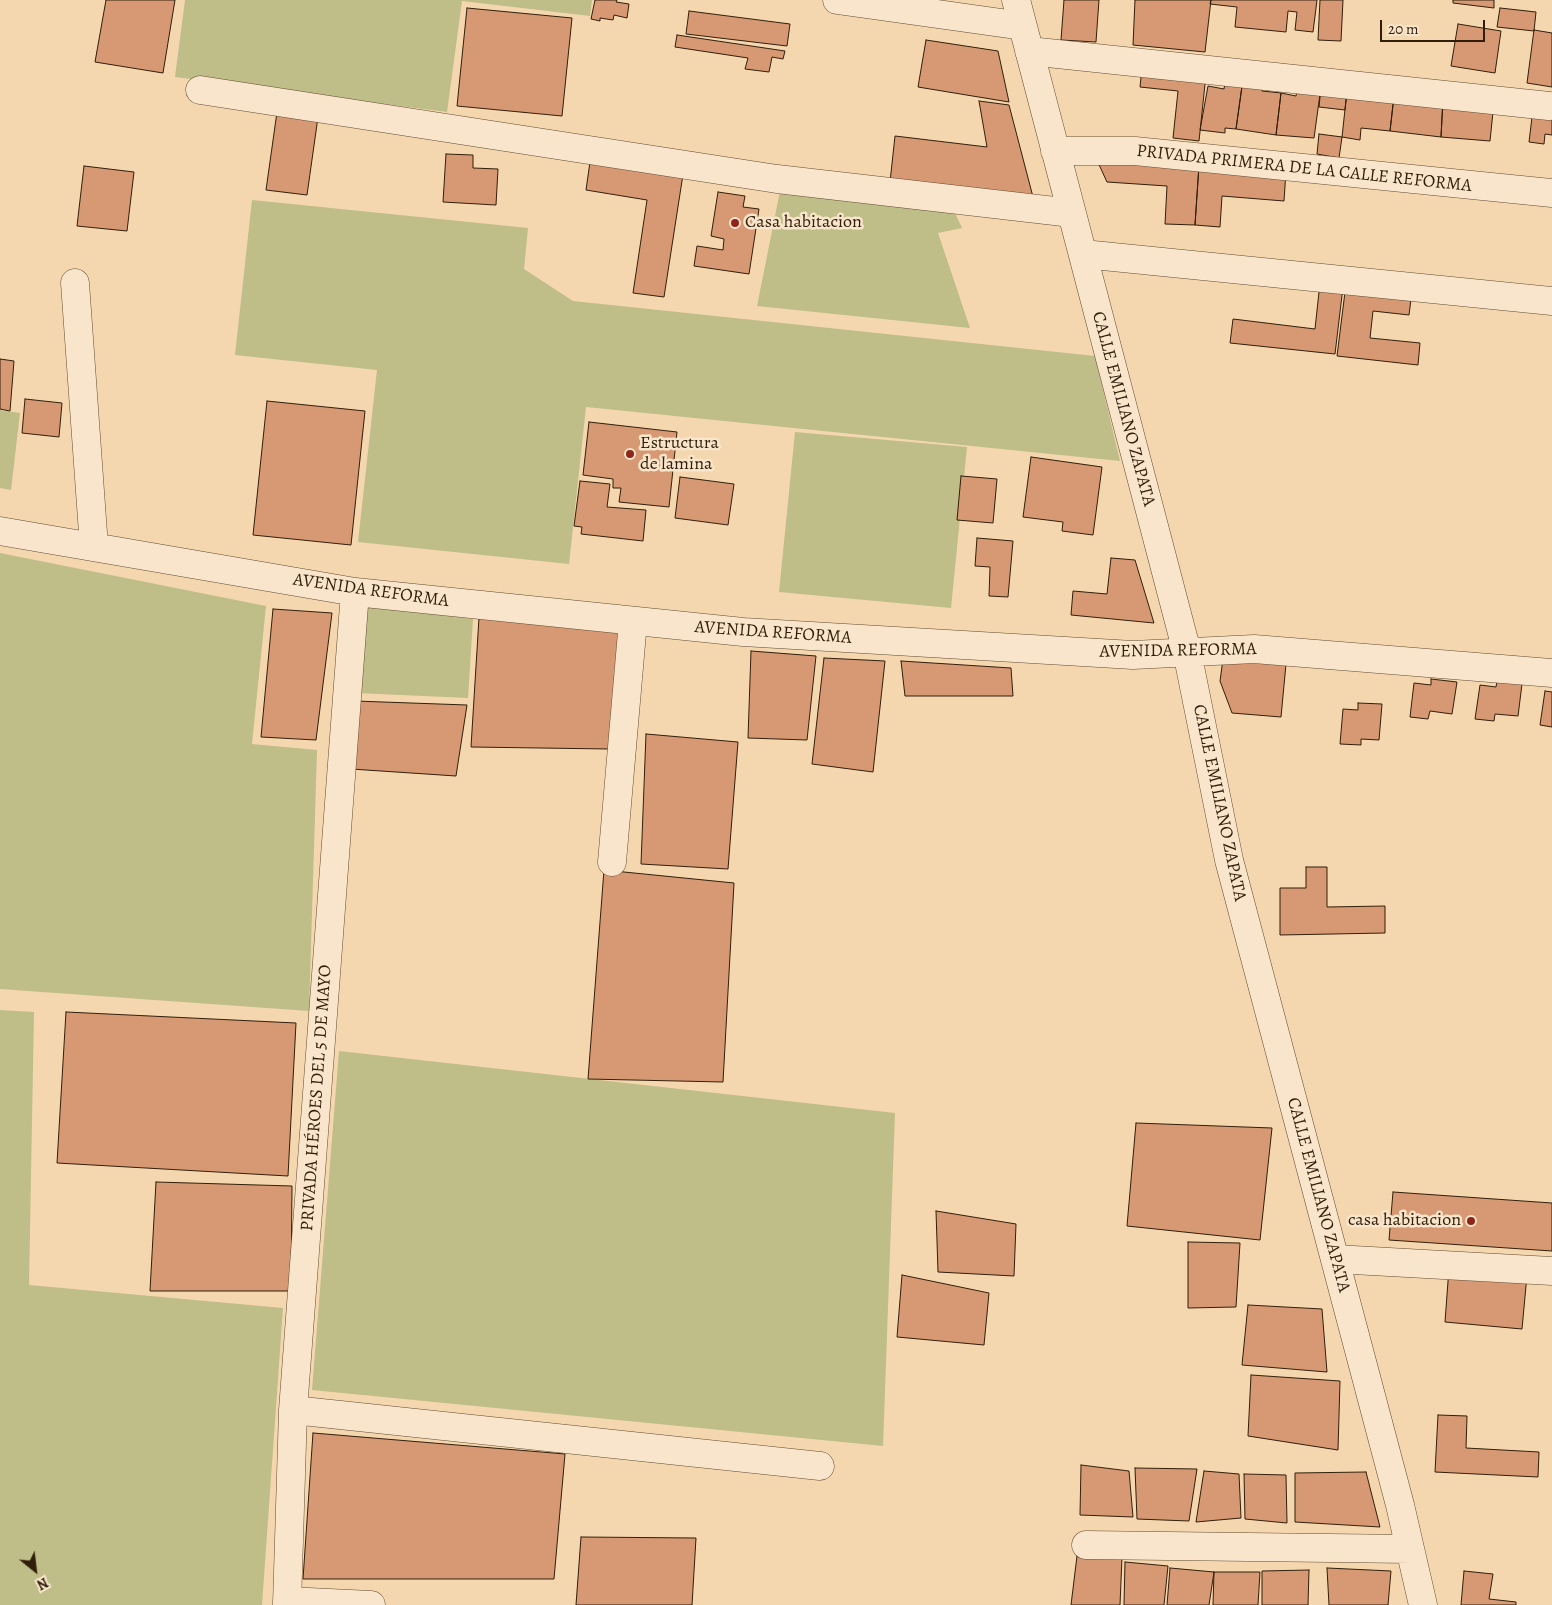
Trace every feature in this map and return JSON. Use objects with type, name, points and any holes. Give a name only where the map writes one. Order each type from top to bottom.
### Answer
[{"type":"street","points":[[838,0],[1026,39],[1549,106]]},
{"type":"street","name":"CALLE EMILIANO ZAPATA","points":[[1016,0],[1187,652],[1229,860],[1335,1259],[1423,1605]]},
{"type":"street","points":[[200,90],[777,179],[1072,213]]},
{"type":"street","name":"PRIVADA PRIMERA DE LA CALLE REFORMA","points":[[1055,151],[1135,151],[1552,194]]},
{"type":"street","points":[[1083,254],[1552,301]]},
{"type":"street","points":[[74,283],[94,546]]},
{"type":"street","name":"AVENIDA REFORMA","points":[[0,531],[355,592],[743,632],[1133,654],[1254,649],[1552,673]]},
{"type":"street","name":"PRIVADA HÉROES DEL 5 DE MAYO","points":[[287,1603],[294,1410],[355,592]]},
{"type":"street","points":[[612,862],[633,621]]},
{"type":"street","points":[[1335,1259],[1552,1271]]},
{"type":"street","points":[[294,1410],[820,1466]]},
{"type":"street","points":[[1086,1545],[1410,1549]]},
{"type":"street","points":[[287,1603],[371,1605]]},
{"type":"shaded area","points":[[185,0],[592,0],[590,16],[462,1],[447,112],[175,77]]},
{"type":"shaded area","points":[[780,191],[955,213],[962,228],[938,233],[970,328],[757,306]]},
{"type":"shaded area","points":[[252,200],[528,228],[524,269],[573,301],[1095,356],[1120,461],[586,407],[569,564],[358,542],[377,370],[235,355]]},
{"type":"shaded area","points":[[0,410],[20,413],[11,490],[0,488]]},
{"type":"shaded area","points":[[795,432],[967,447],[951,608],[779,592]]},
{"type":"shaded area","points":[[0,553],[266,606],[252,744],[317,750],[309,1011],[0,989]]},
{"type":"shaded area","points":[[364,605],[473,619],[468,698],[356,693]]},
{"type":"shaded area","points":[[0,1010],[34,1012],[29,1285],[283,1308],[262,1605],[0,1605]]},
{"type":"shaded area","points":[[339,1051],[895,1113],[883,1446],[312,1390]]},
{"type":"building","points":[[106,0],[175,0],[163,73],[95,62]]},
{"type":"building","points":[[595,0],[617,0],[616,2],[629,4],[627,18],[614,15],[613,20],[600,18],[600,21],[591,19]]},
{"type":"building","points":[[1064,0],[1099,0],[1096,42],[1061,40]]},
{"type":"building","points":[[1135,0],[1211,0],[1205,52],[1133,45]]},
{"type":"building","points":[[1211,0],[1317,0],[1313,32],[1295,30],[1297,12],[1288,11],[1286,32],[1235,27],[1237,7],[1210,4]]},
{"type":"building","points":[[1320,0],[1343,0],[1341,41],[1318,40]]},
{"type":"building","points":[[1453,0],[1494,0],[1494,8],[1453,3]]},
{"type":"building","points":[[467,8],[572,18],[562,116],[457,106]]},
{"type":"building","points":[[1500,8],[1536,12],[1534,31],[1497,27]]},
{"type":"building","points":[[689,11],[790,24],[787,46],[686,34]]},
{"type":"building","points":[[1458,24],[1501,31],[1495,73],[1451,66]]},
{"type":"building","points":[[1534,30],[1552,33],[1552,87],[1527,83]]},
{"type":"building","points":[[677,35],[785,51],[783,59],[772,57],[769,72],[745,69],[748,58],[675,47]]},
{"type":"building","points":[[926,40],[998,51],[1009,102],[918,87]]},
{"type":"building","points":[[1142,68],[1206,75],[1199,141],[1173,138],[1178,91],[1140,87]]},
{"type":"building","points":[[1226,77],[1243,79],[1236,129],[1225,128],[1225,133],[1200,130],[1208,86],[1224,89]]},
{"type":"building","points":[[1243,79],[1263,81],[1262,91],[1281,93],[1276,135],[1236,129]]},
{"type":"building","points":[[1298,84],[1321,87],[1314,138],[1276,135],[1281,93],[1296,96]]},
{"type":"building","points":[[1321,87],[1347,91],[1345,110],[1319,107]]},
{"type":"building","points":[[1347,91],[1394,96],[1390,131],[1361,128],[1360,140],[1342,137]]},
{"type":"building","points":[[1394,96],[1443,99],[1441,137],[1390,131]]},
{"type":"building","points":[[1443,99],[1494,102],[1490,141],[1441,137]]},
{"type":"building","points":[[979,101],[1009,105],[1033,197],[890,182],[895,136],[987,147]]},
{"type":"building","points":[[278,105],[319,110],[307,195],[266,190]]},
{"type":"building","points":[[1533,109],[1552,111],[1552,135],[1545,134],[1544,144],[1529,142]]},
{"type":"building","points":[[1319,134],[1342,137],[1339,158],[1317,154]]},
{"type":"building","points":[[446,154],[473,155],[473,168],[498,169],[496,205],[443,202]]},
{"type":"building","points":[[591,155],[684,168],[664,297],[633,293],[647,200],[586,190]]},
{"type":"building","points":[[1095,156],[1199,165],[1195,225],[1165,224],[1167,186],[1107,182]]},
{"type":"building","points":[[1199,165],[1286,171],[1284,201],[1222,196],[1220,227],[1195,225]]},
{"type":"building","points":[[84,166],[134,172],[127,231],[77,226]]},
{"type":"building","name":"Casa habitacion","points":[[718,192],[745,196],[743,207],[759,209],[749,274],[694,266],[697,246],[723,250],[724,239],[711,236]]},
{"type":"building","points":[[1320,283],[1343,287],[1335,354],[1230,343],[1233,319],[1315,329]]},
{"type":"building","points":[[1346,284],[1412,291],[1409,315],[1373,311],[1370,338],[1420,343],[1418,365],[1337,356]]},
{"type":"building","points":[[0,359],[14,361],[10,411],[0,409]]},
{"type":"building","points":[[25,399],[62,403],[59,437],[22,433]]},
{"type":"building","points":[[267,401],[365,411],[351,545],[253,535]]},
{"type":"building","name":"Estructura de lamina","points":[[589,422],[677,432],[669,507],[619,502],[621,488],[613,488],[613,479],[583,475]]},
{"type":"building","points":[[1031,457],[1102,467],[1093,535],[1062,531],[1063,522],[1023,517]]},
{"type":"building","points":[[961,476],[997,479],[993,523],[957,520]]},
{"type":"building","points":[[680,477],[734,484],[728,525],[675,518]]},
{"type":"building","points":[[580,481],[610,484],[607,507],[646,510],[643,541],[581,534],[582,527],[574,526]]},
{"type":"building","points":[[977,538],[1013,541],[1008,597],[989,596],[990,567],[975,566]]},
{"type":"building","points":[[1111,558],[1135,560],[1154,623],[1071,615],[1073,591],[1107,594]]},
{"type":"building","points":[[273,609],[332,613],[316,740],[261,737]]},
{"type":"building","points":[[479,618],[620,629],[609,749],[471,747]]},
{"type":"building","points":[[751,651],[816,656],[807,740],[748,738]]},
{"type":"building","points":[[824,658],[885,661],[873,772],[812,764]]},
{"type":"building","points":[[1223,659],[1286,664],[1281,717],[1232,713],[1220,681]]},
{"type":"building","points":[[901,661],[1011,668],[1013,696],[905,696]]},
{"type":"building","points":[[1431,679],[1457,682],[1452,714],[1430,711],[1428,719],[1410,717],[1414,683],[1431,685]]},
{"type":"building","points":[[1497,681],[1522,684],[1518,716],[1495,714],[1494,721],[1475,719],[1480,685],[1496,687]]},
{"type":"building","points":[[1545,691],[1552,692],[1552,727],[1540,725]]},
{"type":"building","points":[[355,701],[467,705],[456,776],[351,769]]},
{"type":"building","points":[[1358,703],[1382,704],[1379,740],[1361,739],[1361,745],[1340,744],[1343,709],[1358,710]]},
{"type":"building","points":[[646,734],[738,742],[728,869],[641,864]]},
{"type":"building","points":[[1306,867],[1327,867],[1327,907],[1385,906],[1385,933],[1280,935],[1280,888],[1306,888]]},
{"type":"building","points":[[604,870],[734,883],[723,1082],[588,1079]]},
{"type":"building","points":[[66,1012],[296,1023],[288,1176],[57,1163]]},
{"type":"building","points":[[1136,1123],[1272,1128],[1260,1240],[1127,1226]]},
{"type":"building","points":[[156,1182],[292,1186],[291,1291],[150,1291]]},
{"type":"building","name":"casa habitacion","points":[[1393,1192],[1552,1203],[1552,1251],[1389,1240]]},
{"type":"building","points":[[936,1211],[1016,1224],[1014,1276],[938,1272]]},
{"type":"building","points":[[1188,1242],[1240,1243],[1236,1307],[1188,1308]]},
{"type":"building","name":"casa habitacion","points":[[1449,1268],[1527,1275],[1522,1329],[1445,1322]]},
{"type":"building","points":[[902,1275],[989,1293],[984,1345],[897,1337]]},
{"type":"building","points":[[1248,1305],[1322,1309],[1327,1372],[1242,1365]]},
{"type":"building","points":[[1251,1375],[1340,1381],[1338,1450],[1248,1436]]},
{"type":"building","points":[[1438,1415],[1467,1416],[1466,1448],[1539,1452],[1538,1477],[1435,1472]]},
{"type":"building","points":[[313,1433],[565,1454],[554,1579],[303,1579]]},
{"type":"building","points":[[1081,1465],[1129,1471],[1133,1517],[1080,1515]]},
{"type":"building","points":[[1135,1468],[1197,1469],[1189,1521],[1137,1519]]},
{"type":"building","points":[[1204,1471],[1239,1474],[1241,1518],[1196,1522]]},
{"type":"building","points":[[1366,1472],[1380,1527],[1295,1522],[1295,1473]]},
{"type":"building","points":[[1244,1474],[1286,1475],[1287,1523],[1245,1519]]},
{"type":"building","points":[[581,1537],[696,1538],[692,1605],[576,1605]]},
{"type":"building","points":[[1077,1556],[1122,1557],[1120,1605],[1071,1605]]},
{"type":"building","points":[[1125,1562],[1168,1566],[1164,1605],[1124,1605]]},
{"type":"building","points":[[1170,1568],[1214,1572],[1209,1605],[1167,1605]]},
{"type":"building","points":[[1327,1568],[1391,1571],[1388,1605],[1329,1605]]},
{"type":"building","points":[[1309,1570],[1308,1605],[1262,1605],[1262,1571]]},
{"type":"building","points":[[1464,1571],[1493,1574],[1489,1599],[1516,1602],[1516,1605],[1461,1605]]},
{"type":"building","points":[[1214,1572],[1260,1572],[1258,1605],[1213,1605]]},
{"type":"place","name":"Casa habitacion","points":[[735,223]]},
{"type":"place","name":"Estructura de lamina","points":[[630,454]]},
{"type":"place","name":"casa habitacion","points":[[1471,1221]]}]
